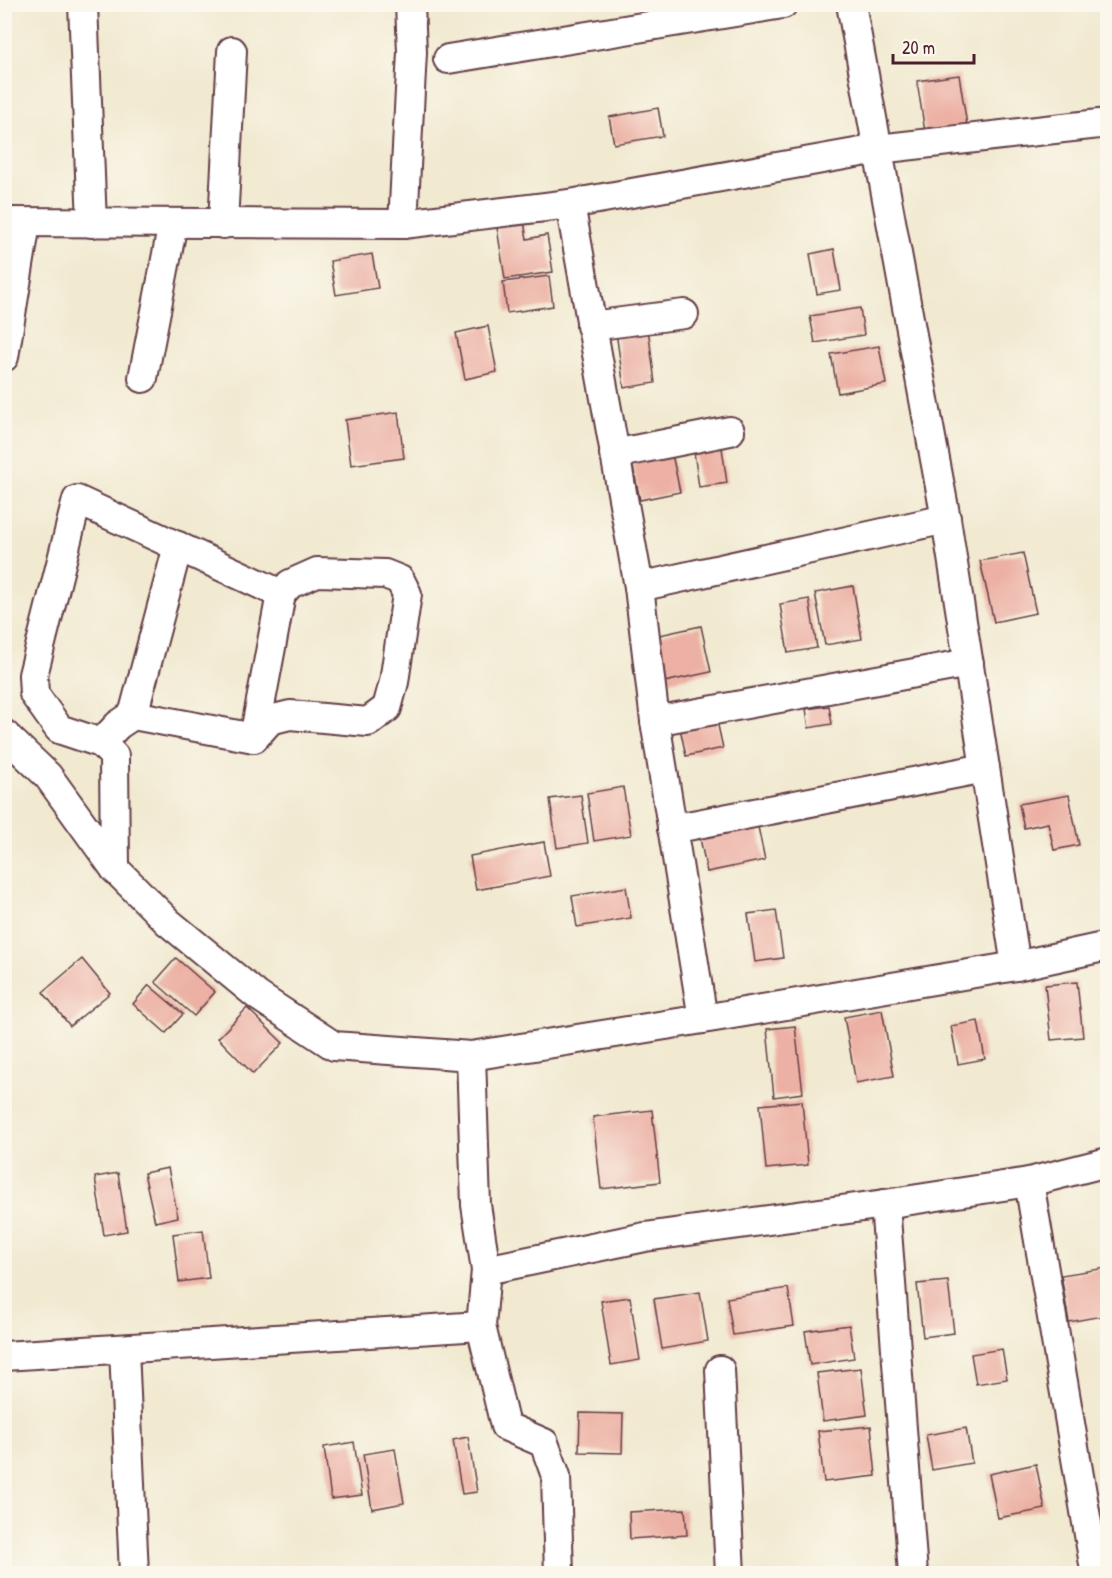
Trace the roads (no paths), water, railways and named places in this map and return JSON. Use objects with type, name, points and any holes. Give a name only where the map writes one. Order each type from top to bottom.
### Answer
[{"type":"street","points":[[83,4],[92,223]]},
{"type":"street","points":[[402,224],[412,52],[410,4]]},
{"type":"street","points":[[448,59],[783,4]]},
{"type":"street","points":[[851,4],[946,519],[1016,966]]},
{"type":"street","points":[[223,224],[232,51]]},
{"type":"street","points":[[4,357],[15,223],[402,224],[570,204],[878,149],[1107,123]]},
{"type":"street","points":[[570,204],[639,587],[655,721],[703,1019]]},
{"type":"street","points":[[142,378],[173,223]]},
{"type":"street","points":[[591,326],[684,314]]},
{"type":"street","points":[[614,454],[730,431]]},
{"type":"street","points":[[115,869],[114,756],[101,743],[59,729],[34,694],[33,675],[77,500],[281,594]]},
{"type":"street","points":[[639,587],[946,519]]},
{"type":"street","points":[[101,743],[118,725],[133,715],[178,546]]},
{"type":"street","points":[[317,572],[385,574],[400,580],[407,594],[394,682],[387,708],[368,722],[290,715],[270,720],[254,738],[281,594],[290,584],[317,572]]},
{"type":"street","points":[[655,721],[969,663]]},
{"type":"street","points":[[133,715],[254,738]]},
{"type":"street","points":[[4,734],[48,776],[115,869],[168,922],[258,996],[334,1046],[471,1056],[1016,966],[1107,946]]},
{"type":"street","points":[[672,829],[985,768]]},
{"type":"street","points":[[471,1056],[476,1205],[486,1270],[481,1326],[505,1426],[544,1443],[556,1476],[559,1574]]},
{"type":"street","points":[[486,1270],[645,1237],[1029,1182],[1107,1162]]},
{"type":"street","points":[[1029,1182],[1095,1488],[1095,1570]]},
{"type":"street","points":[[885,1204],[913,1574]]},
{"type":"street","points":[[4,1356],[481,1326]]},
{"type":"street","points":[[124,1349],[134,1574]]},
{"type":"street","points":[[720,1370],[730,1574]]}]
